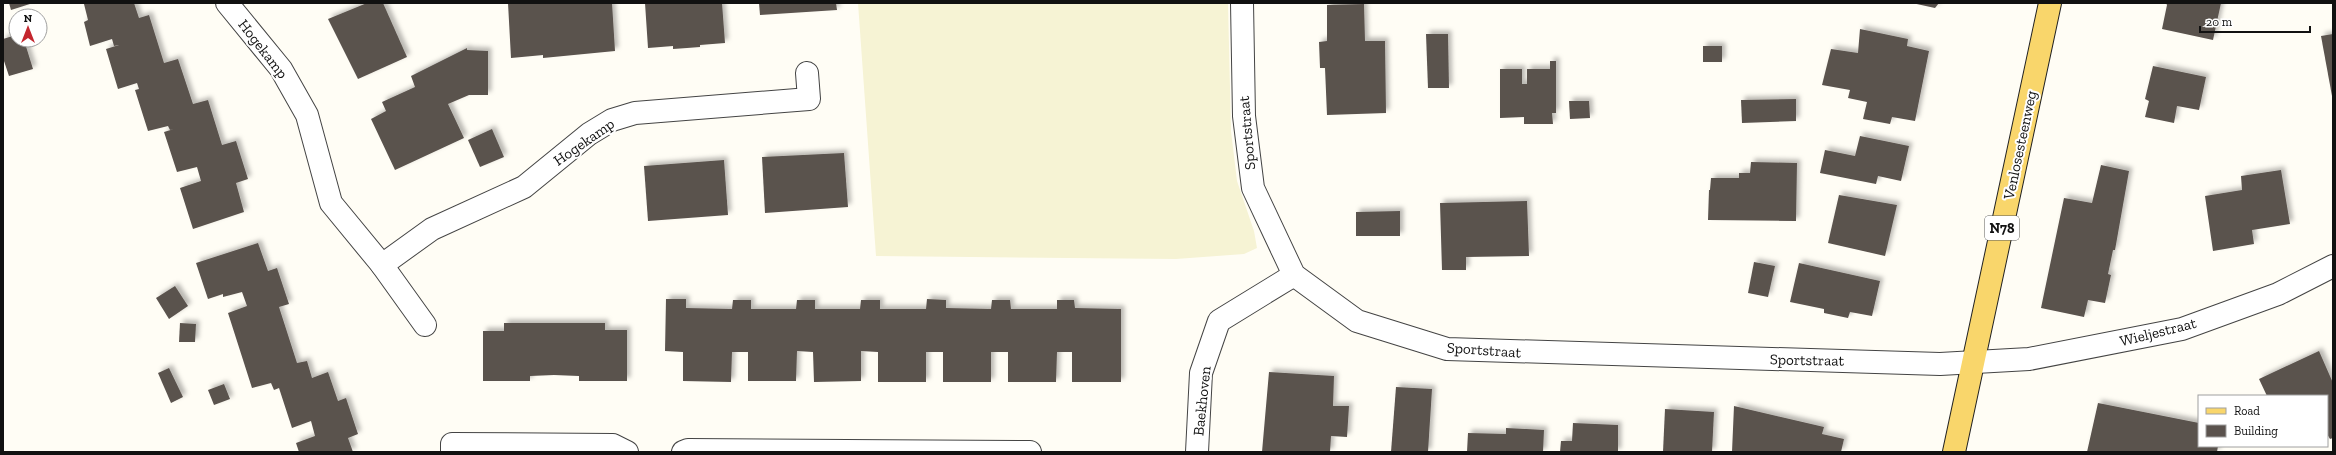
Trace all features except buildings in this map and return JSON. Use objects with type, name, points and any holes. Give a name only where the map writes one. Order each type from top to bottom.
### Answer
[{"type":"main road","name":"Venlosesteenweg","points":[[1954,452],[2050,3]]},
{"type":"street","name":"Hogekamp","points":[[227,3],[281,69],[307,115],[331,203],[382,265],[425,325]]},
{"type":"street","name":"Sportstraat","points":[[1242,3],[1244,116],[1253,188],[1294,275],[1356,321],[1447,349],[1940,364],[1974,362]]},
{"type":"street","name":"Hogekamp","points":[[382,265],[432,229],[524,187],[589,134],[612,120],[651,111],[809,99],[807,73]]},
{"type":"street","name":"Wieljestraat","points":[[1974,362],[2053,356],[2182,329],[2278,294],[2333,266]]},
{"type":"street","name":"Baekhoven","points":[[1197,452],[1201,373],[1219,321],[1294,275]]},
{"type":"street","points":[[452,452],[452,444],[613,445],[627,452]]},
{"type":"street","points":[[683,452],[1030,452]]},
{"type":"shaded area","points":[[858,3],[1228,3],[1231,131],[1237,181],[1254,231],[1257,248],[1244,254],[1176,259],[876,256]]}]
